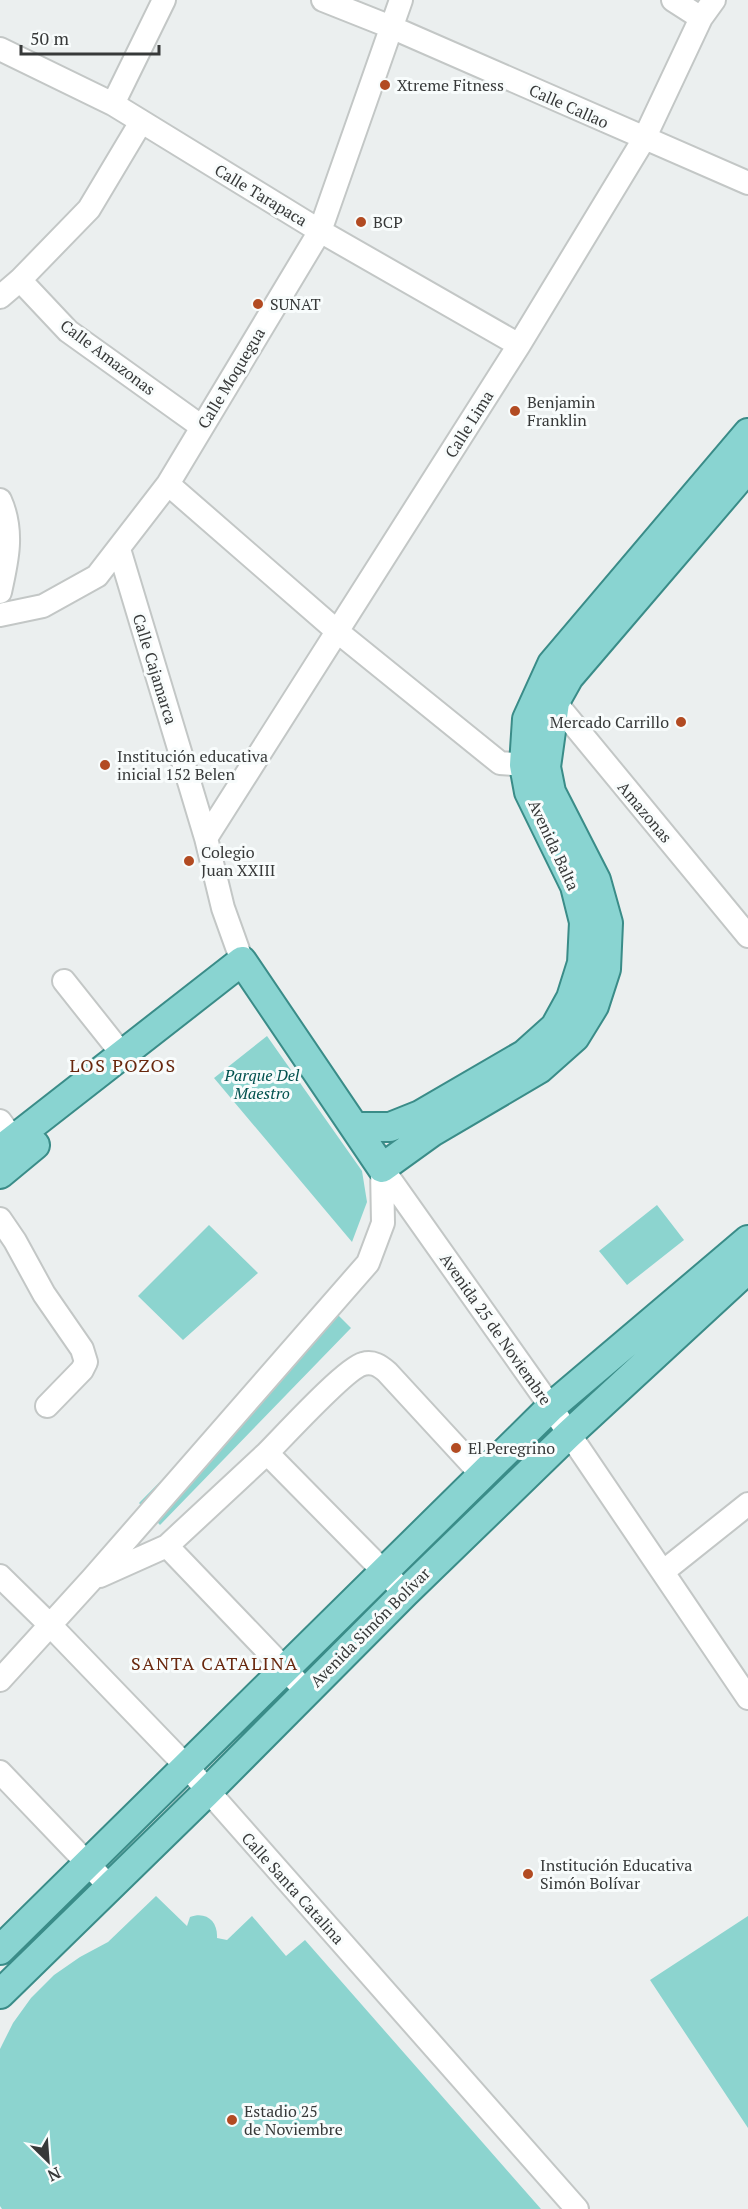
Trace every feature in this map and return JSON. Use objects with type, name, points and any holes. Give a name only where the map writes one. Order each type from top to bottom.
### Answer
[{"type":"main road","name":"Avenida Balta","points":[[547,697],[552,664],[748,433]]},
{"type":"main road","name":"Avenida Balta","points":[[382,1168],[432,1132],[539,1069],[575,1037],[594,1006],[606,969],[608,923],[596,880],[551,792],[535,766],[527,719],[569,677],[748,468]]},
{"type":"main road","name":"Avenida Balta","points":[[355,1127],[390,1127],[420,1115],[525,1054],[555,1027],[572,998],[582,963],[584,922],[575,886],[529,792],[535,766]]},
{"type":"main road","name":"Avenida 25 de Noviembre","points":[[247,968],[382,1168]]},
{"type":"main road","points":[[4,1137],[247,968]]},
{"type":"main road","points":[[0,1174],[247,968]]},
{"type":"main road","name":"Avenida Simón Bolívar","points":[[5,1944],[551,1407],[748,1240]]},
{"type":"main road","name":"Avenida Simón Bolívar","points":[[0,1994],[568,1435],[748,1269]]},
{"type":"main road","points":[[5,1944],[33,1961]]},
{"type":"street","points":[[113,104],[164,0]]},
{"type":"street","name":"Calle Callao","points":[[323,0],[391,27],[748,183]]},
{"type":"street","name":"Calle Moquegua","points":[[0,615],[43,606],[97,576],[168,484],[320,231],[401,0]]},
{"type":"street","points":[[673,0],[701,18]]},
{"type":"street","name":"Calle Lima","points":[[206,838],[519,345],[644,139],[701,18],[714,0]]},
{"type":"street","name":"Calle Tarapaca","points":[[0,50],[113,104],[320,231],[519,345]]},
{"type":"street","points":[[0,297],[20,280],[89,209],[141,122]]},
{"type":"street","name":"Calle Amazonas","points":[[20,280],[68,331],[202,427]]},
{"type":"street","points":[[168,484],[338,632],[500,763],[535,766]]},
{"type":"street","points":[[0,500],[6,514],[9,552],[0,592]]},
{"type":"street","name":"Calle Cajamarca","points":[[119,549],[206,838],[223,908],[247,968]]},
{"type":"street","name":"Amazonas","points":[[547,697],[748,936]]},
{"type":"street","points":[[64,981],[122,1054]]},
{"type":"street","points":[[0,1680],[51,1626],[368,1263],[383,1223],[382,1168]]},
{"type":"street","name":"Avenida 25 de Noviembre","points":[[382,1168],[551,1407],[748,1698]]},
{"type":"street","points":[[0,1219],[15,1241],[44,1294],[82,1349],[86,1362],[82,1370],[47,1406]]},
{"type":"street","points":[[92,1579],[167,1546],[360,1364],[380,1365],[481,1474]]},
{"type":"street","points":[[267,1453],[405,1593]]},
{"type":"street","points":[[664,1571],[748,1504]]},
{"type":"street","points":[[167,1546],[306,1691]]},
{"type":"street","name":"Calle Santa Catalina","points":[[0,1576],[187,1767],[577,2209]]},
{"type":"street","points":[[0,1772],[110,1887]]},
{"type":"green space","name":"Parque Del Maestro","points":[[267,1036],[362,1171],[367,1202],[352,1242],[214,1078]]},
{"type":"green space","points":[[657,1205],[684,1240],[627,1285],[599,1251]]},
{"type":"green space","points":[[209,1225],[258,1273],[183,1340],[138,1296]]},
{"type":"green space","points":[[331,1308],[351,1328],[160,1525],[139,1503]]},
{"type":"green space","name":"Estadio 25 de Noviembre","points":[[156,1896],[187,1926],[190,1917],[202,1916],[210,1919],[216,1927],[217,1938],[227,1940],[252,1916],[286,1956],[305,1940],[541,2209],[2,2209],[0,2206],[0,2049],[13,2023],[31,1998],[54,1975],[80,1957],[108,1942]]},
{"type":"green space","points":[[748,1916],[748,2128],[650,1980]]},
{"type":"place","name":"Xtreme Fitness","points":[[385,85]]},
{"type":"place","name":"BCP","points":[[361,222]]},
{"type":"place","name":"SUNAT","points":[[258,304]]},
{"type":"place","name":"Benjamin Franklin","points":[[515,411]]},
{"type":"place","name":"Mercado Carrillo","points":[[681,722]]},
{"type":"place","name":"Institución educativa inicial 152 Belen","points":[[105,765]]},
{"type":"place","name":"Colegio Juan XXIII","points":[[189,861]]},
{"type":"place","name":"El Peregrino","points":[[456,1448]]},
{"type":"place","name":"Institución Educativa Simón Bolívar","points":[[528,1874]]},
{"type":"place","name":"Estadio 25 de Noviembre","points":[[232,2120]]},
{"type":"district","name":"LOS POZOS","points":[[123,1066]]},
{"type":"district","name":"SANTA CATALINA","points":[[215,1664]]}]
